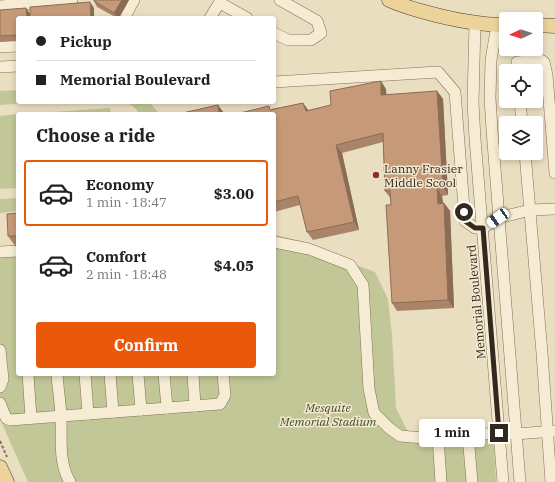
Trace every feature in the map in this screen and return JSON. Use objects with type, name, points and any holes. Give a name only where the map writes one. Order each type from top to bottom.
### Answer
[{"type":"main road","points":[[389,0],[439,16],[475,23],[499,25]]},
{"type":"main road","points":[[543,26],[555,26]]},
{"type":"main road","points":[[0,467],[7,482]]},
{"type":"street","points":[[0,6],[72,0]]},
{"type":"street","points":[[125,16],[134,0]]},
{"type":"street","points":[[276,34],[288,40],[311,40],[321,33],[317,21],[280,0]]},
{"type":"street","points":[[211,16],[220,1],[244,16]]},
{"type":"street","name":"Memorial Boulevard","points":[[475,23],[473,102],[475,139],[503,482]]},
{"type":"street","points":[[499,35],[491,60],[490,98],[498,218],[520,482]]},
{"type":"street","points":[[0,47],[16,46]]},
{"type":"street","points":[[517,64],[517,62],[541,60],[544,62],[547,75],[555,173]]},
{"type":"street","points":[[0,67],[16,66]]},
{"type":"street","points":[[276,82],[438,72],[455,92],[465,221],[475,228],[483,228],[498,218],[530,210],[555,209]]},
{"type":"street","points":[[526,160],[542,353],[551,431],[551,482]]},
{"type":"street","points":[[276,242],[309,248],[350,265],[362,285],[369,389],[374,413],[388,428],[400,436],[424,438],[551,431]]},
{"type":"street","points":[[0,252],[16,255]]},
{"type":"street","points":[[0,350],[3,379],[0,387]]},
{"type":"street","points":[[28,376],[32,418]]},
{"type":"street","points":[[57,376],[61,416],[60,434],[62,454],[66,476],[70,482]]},
{"type":"street","points":[[85,376],[88,414]]},
{"type":"street","points":[[110,376],[113,412]]},
{"type":"street","points":[[138,376],[141,410]]},
{"type":"street","points":[[164,376],[167,408]]},
{"type":"street","points":[[193,376],[196,406]]},
{"type":"street","points":[[0,404],[6,418],[10,420],[220,404],[225,395],[223,376]]},
{"type":"street","points":[[468,435],[472,482]]},
{"type":"street","points":[[438,438],[441,482]]},
{"type":"green space","points":[[16,90],[16,104],[0,105],[0,91]]},
{"type":"green space","points":[[129,104],[151,104],[158,112],[138,112]]},
{"type":"green space","points":[[110,108],[111,112],[52,112]]},
{"type":"green space","points":[[16,114],[16,188],[0,189],[0,116]]},
{"type":"green space","points":[[16,198],[16,211],[0,213],[0,199]]},
{"type":"green space","name":"Mesquite Memorial Stadium","points":[[276,235],[304,242],[319,251],[375,272],[388,299],[392,335],[396,408],[407,430],[419,436],[493,431],[496,482],[28,482],[0,419],[0,256],[16,254],[16,376],[276,376]]},
{"type":"building","points":[[94,0],[122,0],[114,13]]},
{"type":"building","points":[[90,2],[91,16],[30,16],[30,7]]},
{"type":"building","points":[[26,8],[27,16],[16,16],[16,35],[0,36],[0,10]]},
{"type":"building","points":[[381,81],[381,95],[437,91],[443,187],[437,188],[438,204],[444,203],[448,300],[392,303],[386,205],[391,205],[390,190],[385,191],[383,133],[336,145],[354,222],[307,232],[298,196],[276,202],[276,112],[244,112],[269,106],[270,110],[303,103],[306,111],[331,105],[330,91]]},
{"type":"building","points":[[218,105],[219,112],[187,112]]},
{"type":"building","points":[[16,213],[16,236],[8,236],[7,214]]},
{"type":"place","name":"Lanny Frasier Middle Scool","points":[[376,175]]},
{"type":"route","points":[[464,212],[465,221],[475,228],[483,228],[499,433]]}]
